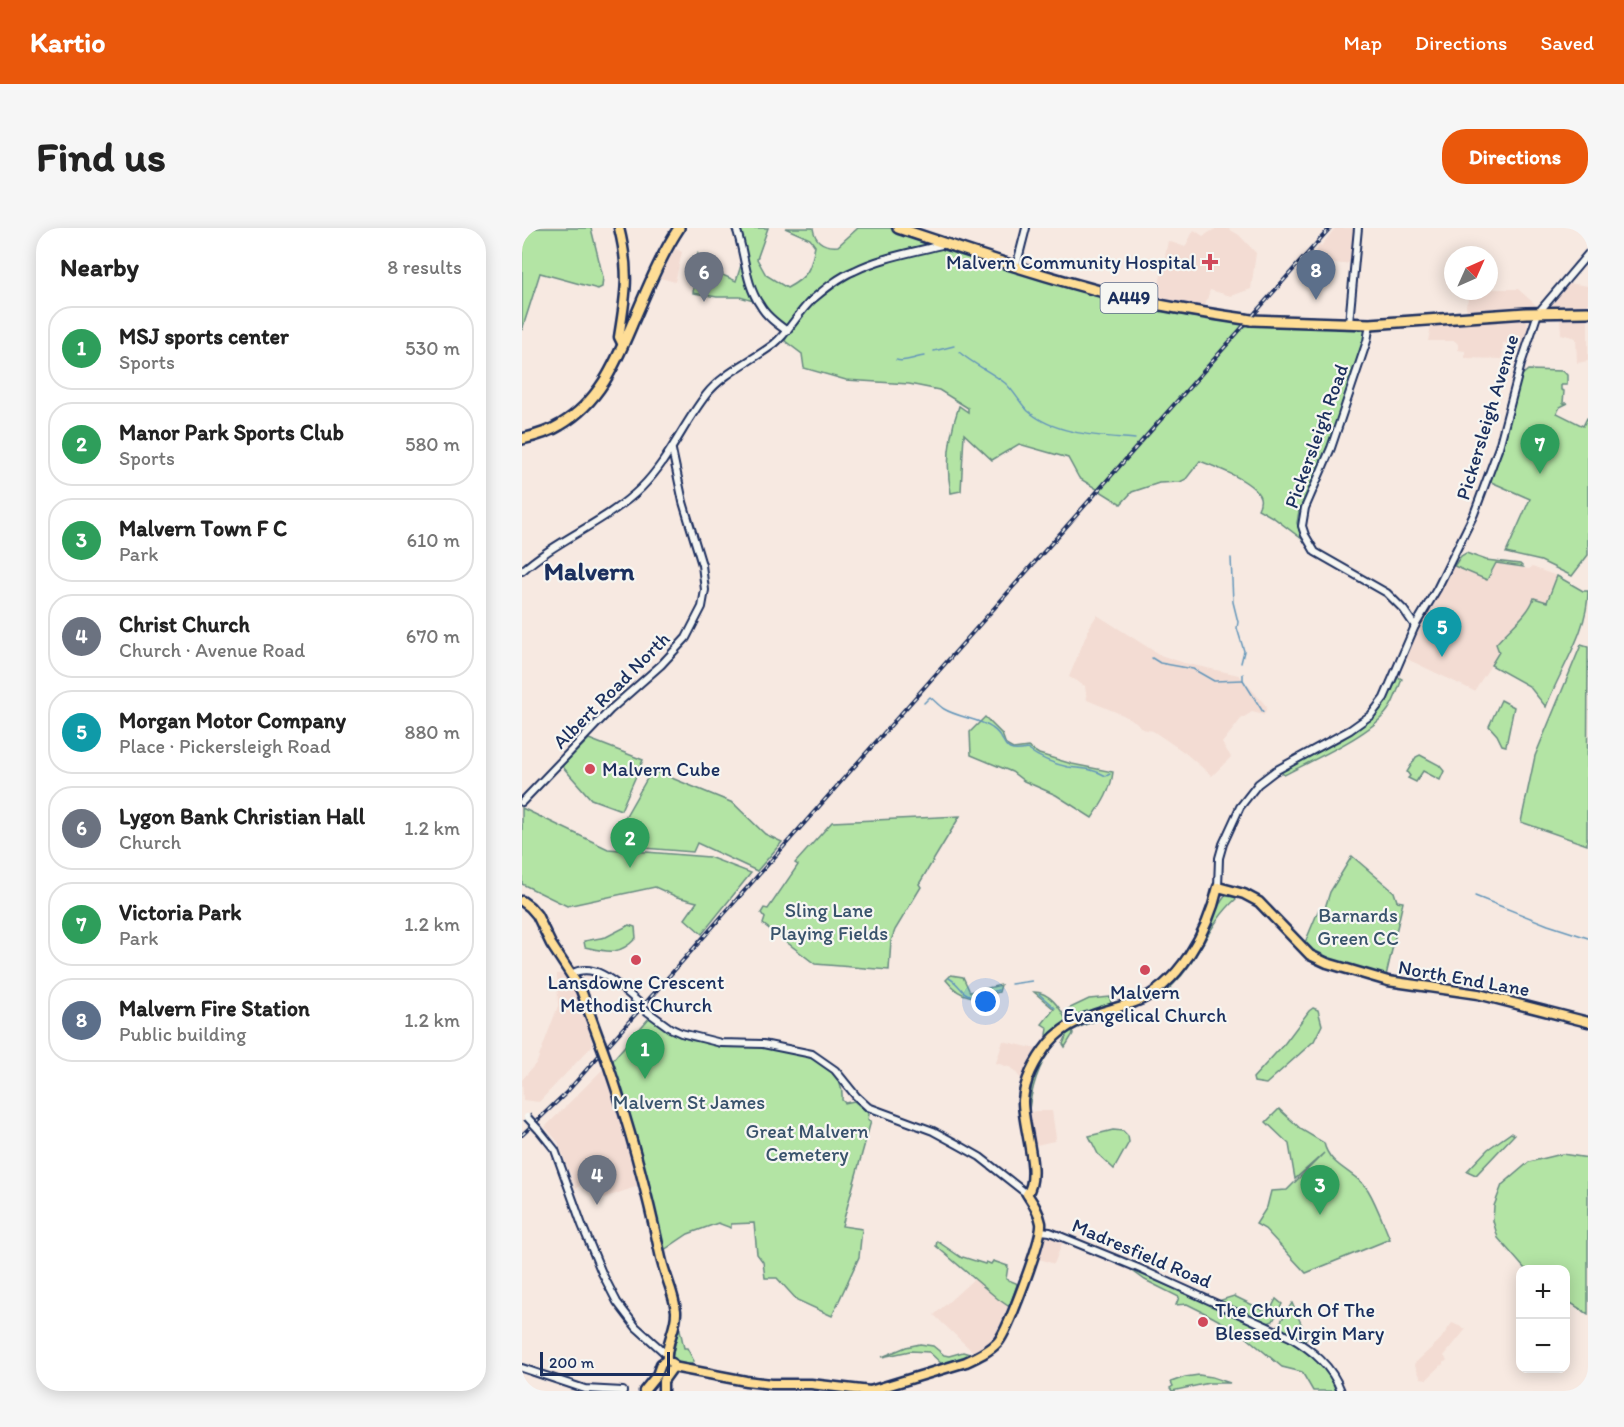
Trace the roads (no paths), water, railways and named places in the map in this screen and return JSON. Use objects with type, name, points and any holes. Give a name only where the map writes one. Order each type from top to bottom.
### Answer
[{"type":"highway","points":[[522,439],[555,428],[582,409],[606,379],[659,263],[679,228]]},
{"type":"highway","name":"A449","points":[[898,228],[1016,267],[1125,298],[1248,320],[1370,324],[1588,312]]},
{"type":"main road","points":[[619,228],[627,265],[624,312],[619,337],[623,345]]},
{"type":"main road","points":[[673,1367],[754,1382],[811,1384],[870,1391],[966,1362],[993,1346],[1005,1331],[1038,1244],[1041,1230],[1039,1216],[1026,1194],[1032,1188],[1032,1169],[1023,1101],[1026,1083],[1040,1054],[1063,1029],[1101,1011],[1138,1000],[1158,990],[1172,977],[1200,936],[1218,887]]},
{"type":"main road","name":"North End Lane","points":[[1218,887],[1244,894],[1259,902],[1310,955],[1327,963],[1388,981],[1478,994],[1588,1022]]},
{"type":"main road","points":[[522,901],[537,915],[555,951],[581,990],[633,1139],[662,1263],[675,1306],[675,1324],[666,1357],[657,1375],[644,1391]]},
{"type":"main road","points":[[666,1357],[672,1362],[673,1367]]},
{"type":"main road","points":[[663,1391],[663,1381],[673,1367]]},
{"type":"street","points":[[736,228],[751,286],[760,307],[787,332]]},
{"type":"street","points":[[1016,267],[1026,228]]},
{"type":"street","points":[[1349,323],[1358,228]]},
{"type":"street","points":[[522,571],[549,550],[613,510],[638,491],[654,475],[672,450],[689,419],[707,394],[726,377],[775,343],[787,332],[811,301],[830,285],[853,271],[946,244]]},
{"type":"street","points":[[1538,313],[1588,254]]},
{"type":"street","name":"Pickersleigh Avenue","points":[[1415,626],[1437,589],[1474,514],[1499,447],[1521,364],[1538,313]]},
{"type":"street","name":"Pickersleigh Road","points":[[1370,324],[1364,350],[1331,448],[1305,508],[1302,526],[1307,541],[1315,552],[1387,593],[1404,610],[1415,626]]},
{"type":"street","name":"Albert Road North","points":[[522,802],[610,710],[662,665],[686,638],[702,608],[705,590],[702,565],[683,502],[672,450]]},
{"type":"street","points":[[1218,887],[1223,844],[1244,801],[1266,776],[1350,730],[1371,715],[1384,698],[1415,626]]},
{"type":"street","points":[[572,974],[582,970],[598,973],[616,982],[648,1012],[681,1033],[721,1042],[764,1044],[812,1054],[835,1070],[868,1107],[933,1131],[957,1144],[980,1157],[1026,1194]]},
{"type":"street","points":[[524,1115],[554,1148],[602,1273],[617,1302],[636,1327],[666,1357]]},
{"type":"street","name":"Madresfield Road","points":[[1041,1230],[1138,1268],[1290,1337],[1312,1350],[1329,1369],[1341,1391]]},
{"type":"street","points":[[522,1368],[585,1389],[623,1391]]},
{"type":"waterway","points":[[934,351],[954,346]]},
{"type":"waterway","points":[[959,352],[1005,383],[1028,411],[1051,425],[1079,433],[1135,439]]},
{"type":"waterway","points":[[896,360],[925,356]]},
{"type":"waterway","points":[[1231,558],[1233,602],[1244,651],[1241,663]]},
{"type":"waterway","points":[[1152,658],[1160,663],[1193,669],[1214,681],[1243,680]]},
{"type":"waterway","points":[[1243,674],[1243,680],[1263,712]]},
{"type":"waterway","points":[[924,703],[930,697],[950,712],[987,725],[997,732],[1005,745],[1012,750],[1027,749],[1063,766],[1092,770],[1106,776],[1110,774]]},
{"type":"waterway","points":[[1475,896],[1588,938]]},
{"type":"waterway","points":[[949,978],[964,992],[972,995],[998,990]]},
{"type":"waterway","points":[[1011,984],[1032,981]]},
{"type":"waterway","points":[[1039,994],[1055,1008]]},
{"type":"railway","points":[[522,1135],[566,1093],[1330,228]]},
{"type":"place","name":"Malvern Community Hospital","points":[[1210,262]]},
{"type":"place","name":"Malvern Fire Station","points":[[1316,300]]},
{"type":"place","name":"Lygon Bank Christian Hall","points":[[704,302]]},
{"type":"place","name":"Victoria Park","points":[[1540,474]]},
{"type":"place","name":"Morgan Motor Company","points":[[1442,657]]},
{"type":"place","name":"Malvern Cube","points":[[590,769]]},
{"type":"place","name":"Manor Park Sports Club","points":[[630,868]]},
{"type":"place","name":"Lansdowne Crescent Methodist Church","points":[[636,960]]},
{"type":"place","name":"Malvern Evangelical Church","points":[[1145,970]]},
{"type":"place","name":"MSJ sports center","points":[[645,1079]]},
{"type":"place","name":"Christ Church","points":[[597,1205]]},
{"type":"place","name":"Malvern Town F C","points":[[1320,1215]]},
{"type":"place","name":"The Church Of The Blessed Virgin Mary","points":[[1203,1322]]},
{"type":"district","name":"Malvern","points":[[589,571]]},
{"type":"park label","name":"Sling Lane Playing Fields","points":[[829,922]]},
{"type":"park label","name":"Barnards Green CC","points":[[1358,926]]},
{"type":"park label","name":"Malvern St James","points":[[689,1102]]},
{"type":"park label","name":"Great Malvern Cemetery","points":[[807,1142]]}]
